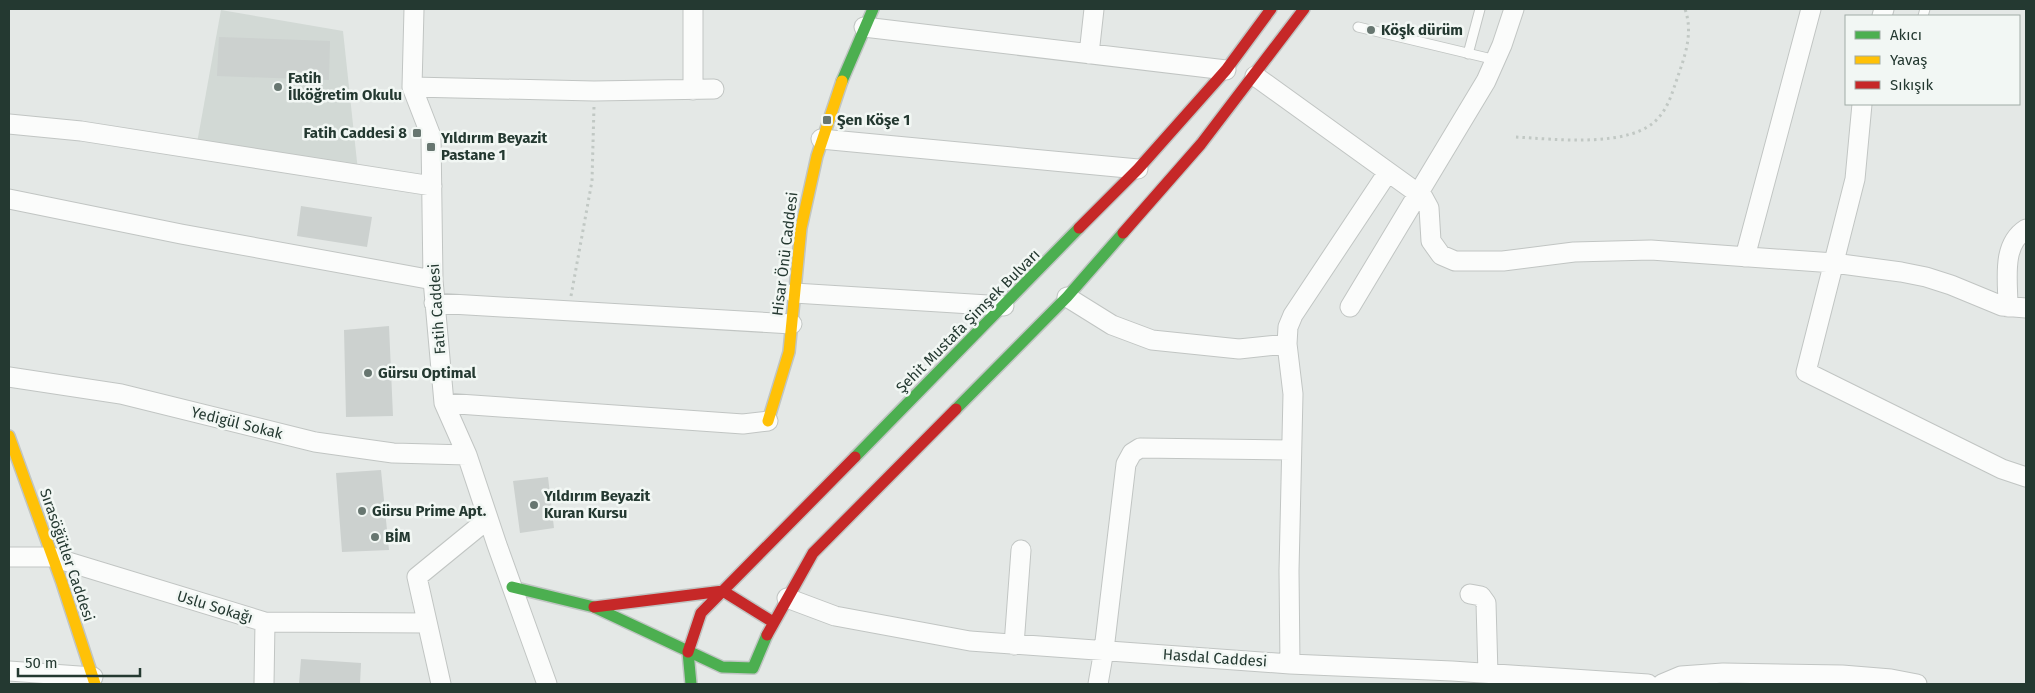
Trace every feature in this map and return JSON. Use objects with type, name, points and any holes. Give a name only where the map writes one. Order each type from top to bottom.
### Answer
[{"type":"main road","name":"Hisar Önü Caddesi","points":[[768,421],[789,352],[801,228],[821,138],[840,85],[873,9]]},
{"type":"main road","name":"Şehit Mustafa Şimşek Bulvarı","points":[[688,652],[701,614],[1138,169],[1226,70],[1271,9]]},
{"type":"main road","points":[[512,587],[594,607],[722,667],[752,672],[773,622],[813,553],[1068,296],[1201,144],[1255,76],[1304,9]]},
{"type":"main road","name":"Sırasöğütler Caddesi","points":[[9,436],[94,681]]},
{"type":"main road","points":[[594,607],[723,591],[773,622]]},
{"type":"main road","points":[[688,652],[691,684]]},
{"type":"street","name":"Fatih Caddesi","points":[[414,9],[412,87],[431,136],[434,303],[444,404],[467,455],[512,587],[548,684]]},
{"type":"street","points":[[693,9],[693,90]]},
{"type":"street","points":[[1089,54],[1094,9]]},
{"type":"street","points":[[1350,307],[1474,101],[1496,60],[1514,9]]},
{"type":"street","points":[[1745,257],[1811,9]]},
{"type":"street","points":[[864,27],[1226,70]]},
{"type":"street","points":[[1255,76],[1418,194],[1429,208],[1431,241],[1435,249],[1442,255],[1456,261],[1503,261],[1574,252],[1613,250],[1690,252],[1834,264],[1901,272],[1926,277],[1989,301],[2017,307],[2009,252],[2017,237],[2026,229]]},
{"type":"street","points":[[412,87],[594,91],[714,89]]},
{"type":"street","points":[[1864,105],[1855,179],[1806,372],[2002,469],[2026,477]]},
{"type":"street","points":[[9,124],[81,131],[432,186]]},
{"type":"street","points":[[821,138],[1138,169]]},
{"type":"street","points":[[1290,664],[1288,571],[1293,394],[1287,344],[1288,326],[1388,172]]},
{"type":"street","points":[[9,199],[181,234],[433,280]]},
{"type":"street","points":[[794,293],[1004,306]]},
{"type":"street","points":[[1068,296],[1112,325],[1152,340],[1239,349],[1287,344]]},
{"type":"street","points":[[434,303],[792,324]]},
{"type":"street","name":"Yedigül Sokak","points":[[9,377],[121,394],[315,442],[393,453],[467,455]]},
{"type":"street","points":[[444,404],[743,424],[768,421]]},
{"type":"street","points":[[1098,684],[1104,650],[1126,464],[1132,453],[1140,448],[1291,450]]},
{"type":"street","points":[[441,684],[417,577],[488,519]]},
{"type":"street","points":[[1014,645],[1021,550]]},
{"type":"street","name":"Uslu Sokağı","points":[[9,556],[52,557],[265,622],[427,624]]},
{"type":"street","points":[[1470,594],[1481,596],[1486,603],[1488,674]]},
{"type":"street","name":"Hasdal Caddesi","points":[[787,598],[835,616],[970,641],[1290,664],[1452,678],[1488,674],[1648,684]]},
{"type":"street","points":[[264,684],[265,622]]},
{"type":"street","points":[[9,671],[94,681]]},
{"type":"street","points":[[1662,684],[1681,676],[1723,673],[1842,675],[1891,679],[1917,684]]},
{"type":"street","points":[[1723,673],[1744,684]]},
{"type":"lane","points":[[1468,54],[1480,9]]},
{"type":"lane","points":[[1358,27],[1496,60]]},
{"type":"path","points":[[1516,137],[1566,140],[1595,139],[1633,134],[1650,126],[1665,109],[1686,53],[1689,33],[1685,9]]},
{"type":"path","points":[[568,310],[592,181],[594,91]]},
{"type":"shaded area","name":"Fatih İlköğretim Okulu","points":[[221,10],[343,31],[358,171],[197,143]]},
{"type":"building","points":[[219,37],[330,41],[329,80],[217,76]]},
{"type":"building","points":[[301,206],[372,217],[367,247],[297,236]]},
{"type":"building","name":"Gürsu Optimal","points":[[389,326],[393,416],[346,417],[344,330]]},
{"type":"building","name":"Gürsu Prime Apt.","points":[[381,470],[389,550],[342,552],[336,473]]},
{"type":"building","name":"Yıldırım Beyazit Kuran Kursu","points":[[548,477],[554,528],[520,533],[513,481]]},
{"type":"building","points":[[301,659],[361,663],[360,684],[299,684]]},
{"type":"traffic: fast","points":[[842,81],[873,9]]},
{"type":"traffic: fast","points":[[855,457],[1079,228]]},
{"type":"traffic: fast","points":[[956,409],[1067,297],[1123,233]]},
{"type":"traffic: fast","points":[[512,587],[594,607],[722,667],[753,668],[767,635]]},
{"type":"traffic: fast","points":[[688,652],[691,684]]},
{"type":"traffic: slow","points":[[768,421],[789,352],[801,228],[817,156],[842,81]]},
{"type":"traffic: slow","points":[[9,436],[62,583],[95,684]]},
{"type":"traffic: jam","points":[[1079,228],[1138,169],[1226,70],[1271,9]]},
{"type":"traffic: jam","points":[[1123,233],[1201,144],[1304,9]]},
{"type":"traffic: jam","points":[[767,635],[813,553],[956,409]]},
{"type":"traffic: jam","points":[[688,652],[701,613],[855,457]]},
{"type":"traffic: jam","points":[[594,607],[723,591],[773,622]]},
{"type":"place","name":"Köşk dürüm","points":[[1371,30]]},
{"type":"place","name":"Fatih İlköğretim Okulu","points":[[278,87]]},
{"type":"place","name":"Şen Köşe 1","points":[[827,120]]},
{"type":"place","name":"Fatih Caddesi 8","points":[[417,133]]},
{"type":"place","name":"Yıldırım Beyazit Pastane 1","points":[[431,147]]},
{"type":"place","name":"Gürsu Optimal","points":[[368,373]]},
{"type":"place","name":"Yıldırım Beyazit Kuran Kursu","points":[[534,505]]},
{"type":"place","name":"Gürsu Prime Apt.","points":[[362,511]]},
{"type":"place","name":"BİM","points":[[375,537]]}]
